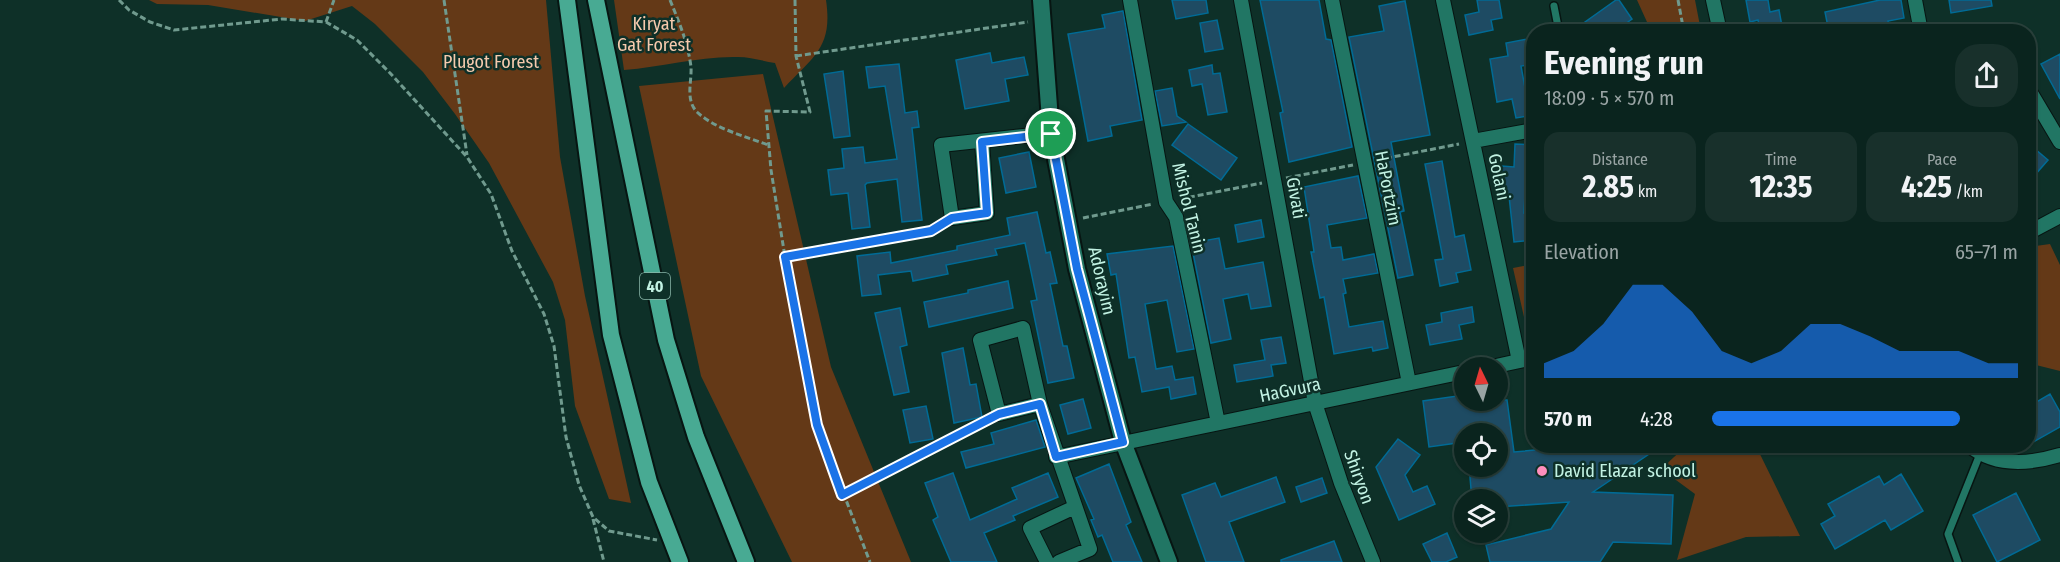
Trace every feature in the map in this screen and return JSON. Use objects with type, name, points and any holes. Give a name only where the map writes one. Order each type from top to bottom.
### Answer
[{"type":"highway","points":[[567,0],[611,335],[649,482],[680,562]]},
{"type":"highway","name":"40","points":[[596,0],[666,340],[696,437],[746,562]]},
{"type":"street","name":"Mishol Tanin","points":[[1130,0],[1166,201],[1176,217],[1218,423]]},
{"type":"street","name":"Givati","points":[[1241,0],[1315,403]]},
{"type":"street","name":"HaPortzim","points":[[1332,0],[1408,383]]},
{"type":"street","name":"Golani","points":[[1443,0],[1473,141],[1526,359]]},
{"type":"street","points":[[1713,0],[1718,24]]},
{"type":"street","points":[[1915,0],[1920,24]]},
{"type":"street","name":"Adorayim","points":[[1044,1],[1042,20],[1051,134],[1077,269],[1123,442],[1169,562]]},
{"type":"street","points":[[2036,102],[2060,142]]},
{"type":"street","points":[[1473,141],[1526,131]]},
{"type":"street","points":[[982,142],[987,213],[952,218],[941,145],[1051,134]]},
{"type":"street","points":[[2036,229],[2060,216]]},
{"type":"street","points":[[1040,404],[999,414],[980,340],[1023,328],[1040,404],[1056,457],[1090,549],[1059,562]]},
{"type":"street","points":[[1508,363],[1526,359]]},
{"type":"street","name":"HaGvura","points":[[1056,457],[1454,374]]},
{"type":"street","name":"Shiryon","points":[[1315,403],[1341,483],[1373,562]]},
{"type":"street","points":[[1983,453],[2003,461],[2038,461],[2060,455]]},
{"type":"street","points":[[1047,562],[1030,528],[1075,507]]},
{"type":"lane","points":[[1554,6],[1557,24]]},
{"type":"lane","points":[[1958,562],[1948,534],[1974,453]]},
{"type":"path","points":[[118,0],[129,10],[150,22],[174,30],[282,19],[326,22],[357,40],[467,157],[491,194],[513,251],[544,314],[554,346],[566,437],[579,485],[593,517],[604,562]]},
{"type":"path","points":[[326,22],[334,0]]},
{"type":"path","points":[[444,0],[467,157]]},
{"type":"path","points":[[670,0],[685,39],[691,69],[689,94],[694,110],[714,124],[769,146]]},
{"type":"path","points":[[795,0],[796,56],[810,112],[766,111],[769,146],[785,257],[817,425],[842,495],[870,562]]},
{"type":"path","points":[[1678,0],[1682,24]]},
{"type":"path","points":[[796,56],[1042,20]]},
{"type":"path","points":[[785,257],[931,231],[952,218]]},
{"type":"path","points":[[842,495],[999,414]]},
{"type":"path","points":[[593,517],[609,531],[672,543]]},
{"type":"green space","name":"Plugot Forest","points":[[149,0],[546,0],[560,157],[585,296],[631,503],[609,499],[575,406],[565,320],[553,282],[489,163],[423,72],[375,24],[352,6],[305,21],[208,5],[157,4]]},
{"type":"green space","name":"Kiryat Gat Forest","points":[[614,0],[826,0],[827,29],[819,50],[784,88],[775,63],[747,58],[709,58],[624,70]]},
{"type":"green space","points":[[1637,0],[1695,0],[1700,24],[1644,24],[1647,22]]},
{"type":"green space","points":[[763,74],[831,367],[911,562],[792,562],[701,376],[639,86]]},
{"type":"green space","points":[[2050,244],[2060,265],[2060,371],[2036,365],[2036,246]]},
{"type":"green space","points":[[1526,265],[1526,326],[1513,268]]},
{"type":"green space","points":[[1678,453],[1759,453],[1800,536],[1746,537],[1677,560],[1695,494],[1661,469]]},
{"type":"building","points":[[1172,0],[1206,0],[1208,13],[1176,19]]},
{"type":"building","points":[[1260,0],[1319,0],[1326,39],[1331,40],[1352,147],[1289,162],[1280,113],[1283,112]]},
{"type":"building","points":[[1477,0],[1499,0],[1502,18],[1491,20],[1493,30],[1469,35],[1465,15],[1479,12]]},
{"type":"building","points":[[1616,0],[1619,0],[1632,19],[1625,24],[1582,24]]},
{"type":"building","points":[[1746,0],[1768,0],[1770,12],[1779,10],[1782,24],[1759,24],[1758,20],[1750,22]]},
{"type":"building","points":[[1880,0],[1901,0],[1904,18],[1888,21],[1889,24],[1827,24],[1825,12]]},
{"type":"building","points":[[1949,0],[1991,0],[1992,6],[1951,13]]},
{"type":"building","points":[[1405,1],[1430,135],[1391,142],[1404,211],[1400,212],[1413,275],[1398,278],[1349,37],[1384,31],[1379,6]]},
{"type":"building","points":[[1123,11],[1142,120],[1110,126],[1112,136],[1088,141],[1068,34],[1105,28],[1102,15]]},
{"type":"building","points":[[1217,20],[1223,49],[1205,52],[1200,23]]},
{"type":"building","points":[[1526,39],[1526,65],[1521,66],[1526,88],[1526,116],[1516,118],[1512,99],[1497,102],[1490,59],[1508,56],[1506,43]]},
{"type":"building","points":[[990,53],[992,63],[1024,57],[1028,75],[1005,79],[1009,101],[965,109],[956,60]]},
{"type":"building","points":[[2060,54],[2060,99],[2041,64]]},
{"type":"building","points":[[899,64],[905,113],[917,111],[919,127],[912,128],[922,220],[902,222],[897,179],[865,185],[870,227],[852,229],[848,193],[831,195],[828,170],[844,168],[842,149],[863,147],[865,163],[897,159],[885,86],[869,88],[866,67]]},
{"type":"building","points":[[1212,65],[1213,74],[1220,73],[1227,112],[1208,115],[1202,84],[1192,86],[1189,70]]},
{"type":"building","points":[[843,71],[850,136],[834,138],[824,74]]},
{"type":"building","points":[[1172,88],[1177,116],[1186,122],[1162,126],[1155,91]]},
{"type":"building","points":[[1188,124],[1237,158],[1221,180],[1172,145]]},
{"type":"building","points":[[1515,144],[1526,145],[1524,213],[1526,213],[1526,241],[1514,242],[1509,196],[1501,195],[1502,166],[1514,167]]},
{"type":"building","points":[[2036,150],[2048,160],[2036,174]]},
{"type":"building","points":[[1029,152],[1036,187],[1006,193],[999,158]]},
{"type":"building","points":[[1442,161],[1455,237],[1464,235],[1471,270],[1456,273],[1458,282],[1440,286],[1435,260],[1443,259],[1425,164]]},
{"type":"building","points":[[1358,176],[1367,218],[1327,225],[1331,248],[1341,247],[1343,260],[1374,254],[1378,273],[1343,279],[1346,293],[1343,294],[1349,327],[1383,321],[1388,348],[1373,351],[1372,347],[1334,354],[1324,297],[1320,298],[1311,252],[1314,252],[1304,187]]},
{"type":"building","points":[[1037,212],[1046,253],[1050,252],[1057,283],[1050,284],[1063,346],[1067,346],[1074,378],[1048,383],[1031,301],[1037,300],[1025,243],[995,249],[997,255],[946,265],[948,274],[913,281],[911,271],[878,275],[881,294],[862,296],[857,256],[890,252],[891,263],[957,250],[957,246],[1010,235],[1007,218]]},
{"type":"building","points":[[1261,220],[1264,237],[1238,242],[1235,225]]},
{"type":"building","points":[[1219,238],[1225,269],[1263,262],[1271,306],[1251,309],[1248,294],[1223,299],[1231,339],[1211,343],[1191,243]]},
{"type":"building","points":[[1173,246],[1194,349],[1177,352],[1167,300],[1145,304],[1156,369],[1172,366],[1175,380],[1193,377],[1196,394],[1171,399],[1169,387],[1142,392],[1135,357],[1129,358],[1116,274],[1111,275],[1107,254]]},
{"type":"building","points":[[1008,281],[1013,308],[929,327],[924,302],[968,293],[968,290]]},
{"type":"building","points":[[1472,307],[1474,322],[1459,325],[1462,339],[1430,345],[1426,325],[1442,322],[1441,313]]},
{"type":"building","points":[[900,308],[907,345],[900,347],[909,392],[894,395],[875,313]]},
{"type":"building","points":[[1281,337],[1286,363],[1271,365],[1273,376],[1237,382],[1234,365],[1265,360],[1261,340]]},
{"type":"building","points":[[963,348],[970,385],[976,384],[982,417],[954,423],[942,353]]},
{"type":"building","points":[[2050,394],[2060,412],[2060,427],[2036,440],[2036,402]]},
{"type":"building","points":[[1454,396],[1454,411],[1508,411],[1508,407],[1514,452],[1651,453],[1593,492],[1673,495],[1671,544],[1613,542],[1600,562],[1490,562],[1486,545],[1508,543],[1508,540],[1551,529],[1569,502],[1508,506],[1508,489],[1471,489],[1470,477],[1508,477],[1508,423],[1454,423],[1454,443],[1429,447],[1423,401]]},
{"type":"building","points":[[1083,399],[1091,428],[1068,434],[1060,405]]},
{"type":"building","points":[[926,406],[933,439],[910,443],[903,410]]},
{"type":"building","points":[[1036,420],[1045,447],[966,468],[961,452],[994,444],[991,433]]},
{"type":"building","points":[[1398,439],[1420,455],[1405,475],[1413,492],[1427,486],[1435,504],[1399,520],[1376,467]]},
{"type":"building","points":[[1109,464],[1131,522],[1126,525],[1142,562],[1113,562],[1102,535],[1098,537],[1091,520],[1094,519],[1076,478]]},
{"type":"building","points":[[953,473],[970,520],[1017,499],[1012,488],[1048,473],[1058,497],[1013,516],[1015,520],[984,533],[997,562],[951,562],[933,520],[938,517],[925,483]]},
{"type":"building","points":[[1901,474],[1923,511],[1891,530],[1885,520],[1835,549],[1821,524],[1835,516],[1828,504],[1879,476],[1884,485]]},
{"type":"building","points":[[1276,477],[1285,502],[1229,522],[1244,562],[1206,562],[1182,495],[1215,483],[1221,497]]},
{"type":"building","points":[[1322,478],[1327,493],[1301,502],[1296,487]]},
{"type":"building","points":[[2016,493],[2040,540],[1997,562],[1973,515]]},
{"type":"building","points":[[1447,533],[1457,557],[1446,562],[1432,562],[1423,544]]},
{"type":"building","points":[[1334,541],[1342,562],[1281,562],[1281,560]]},
{"type":"place","name":"David Elazar school","points":[[1542,471]]},
{"type":"route","points":[[1051,134],[1077,269],[1123,442],[1056,457],[1040,404],[999,414],[842,495],[817,425],[785,257],[931,231],[952,218],[987,213],[982,142],[1051,134]]}]
